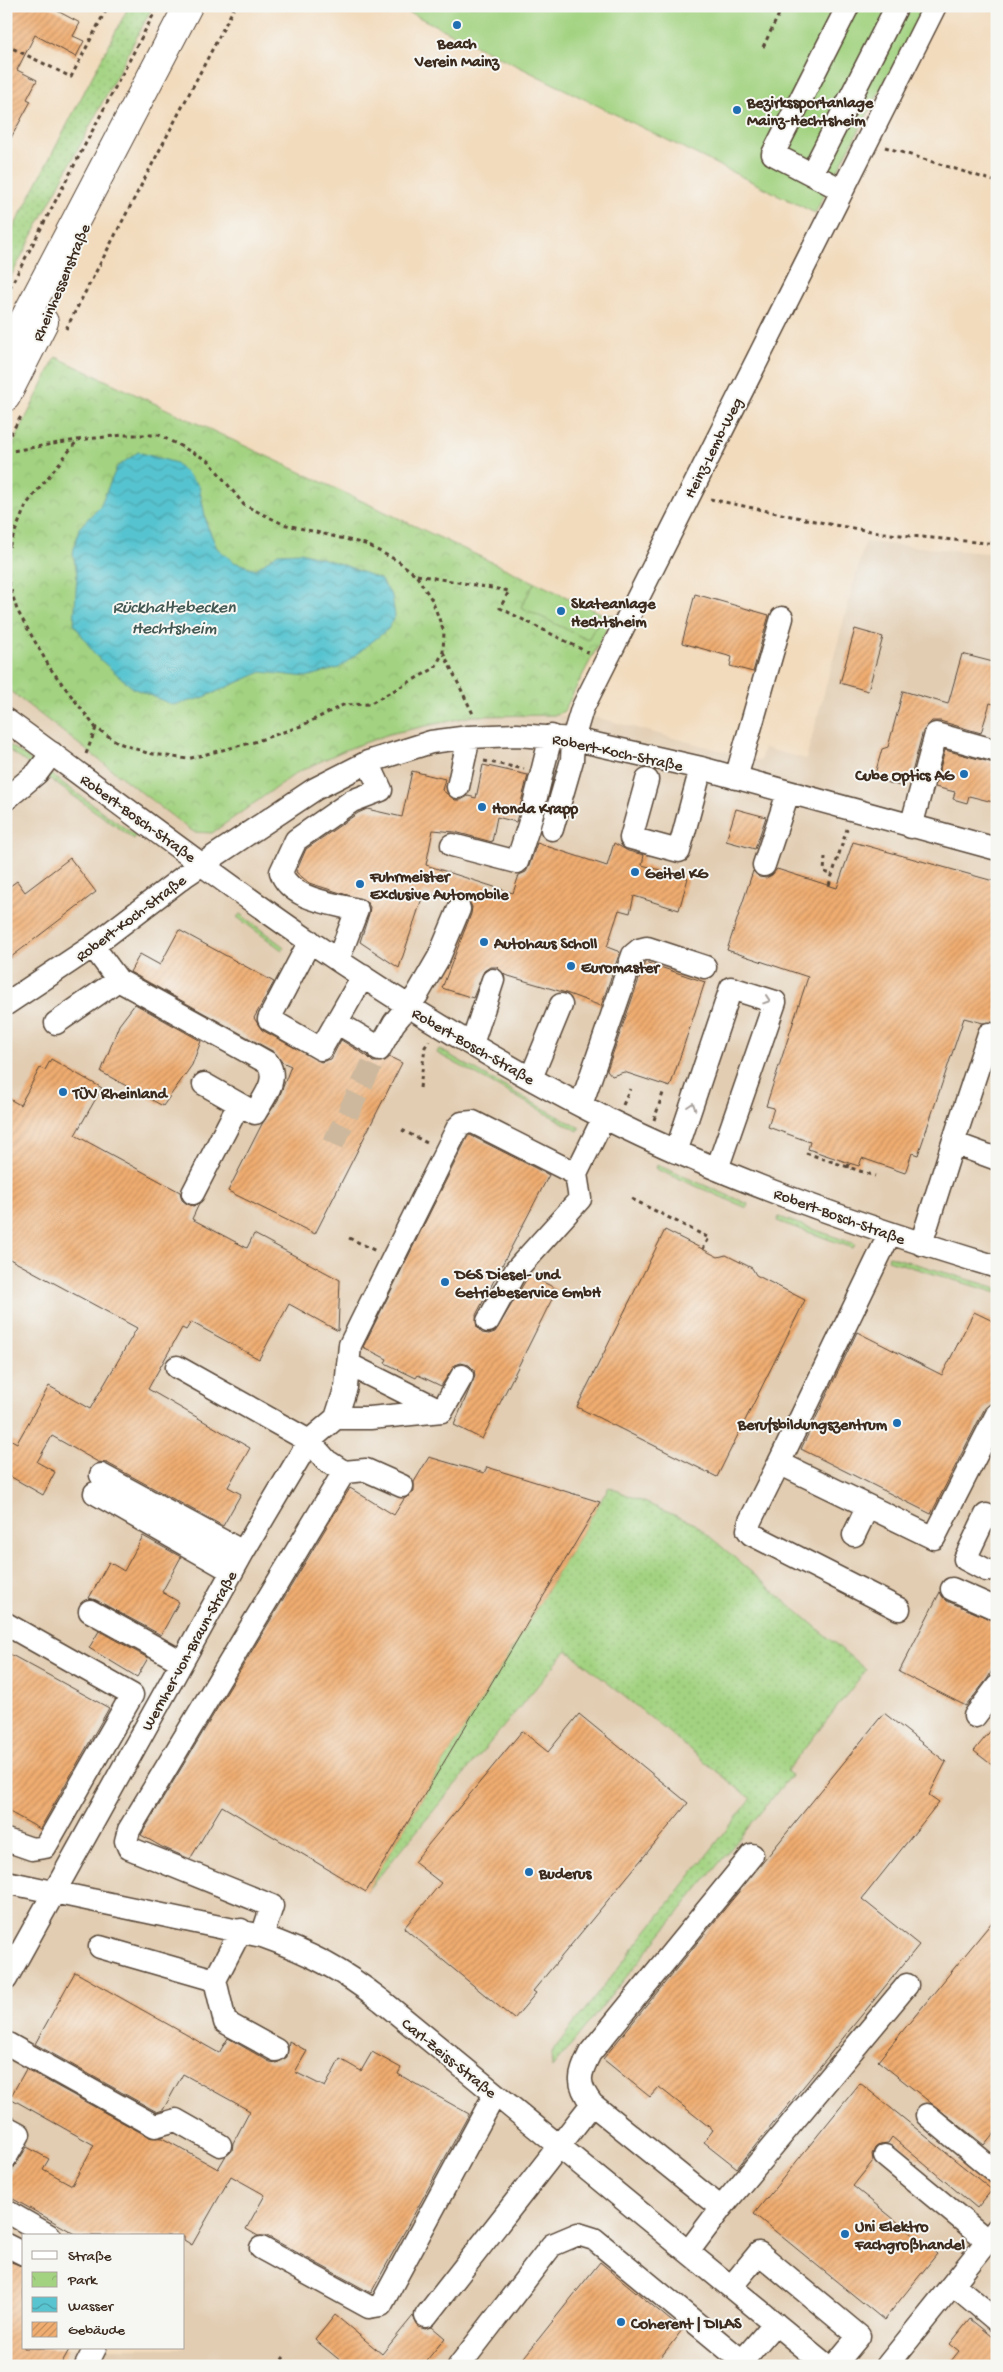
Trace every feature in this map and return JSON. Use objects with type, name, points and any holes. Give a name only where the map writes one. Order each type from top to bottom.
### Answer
[{"type":"main road","name":"Rheinhessenstraße","points":[[6,354],[188,6]]},
{"type":"main road","name":"Rheinhessenstraße","points":[[16,403],[43,324],[90,211],[106,163]]},
{"type":"street","points":[[842,190],[773,154],[848,6]]},
{"type":"street","points":[[812,173],[897,6]]},
{"type":"street","name":"Heinz-Lemb-Weg","points":[[552,829],[572,760],[573,739],[582,708],[687,495],[935,6]]},
{"type":"street","points":[[736,778],[782,618]]},
{"type":"street","name":"Robert-Bosch-Straße","points":[[6,720],[310,941],[408,1006],[531,1078],[581,1105],[612,1114],[676,1152],[717,1169],[810,1206],[890,1234],[997,1267]]},
{"type":"street","points":[[911,828],[936,734],[997,750]]},
{"type":"street","points":[[452,845],[517,862],[551,736]]},
{"type":"street","name":"Robert-Koch-Straße","points":[[6,1004],[93,946],[203,864],[315,789],[368,762],[431,742],[470,738],[551,736],[573,739],[702,768],[911,828],[996,845]]},
{"type":"street","points":[[458,787],[470,738]]},
{"type":"street","points":[[6,799],[37,773],[52,753]]},
{"type":"street","points":[[338,960],[357,910],[298,893],[290,887],[282,872],[296,840],[352,801],[381,790],[368,762]]},
{"type":"street","points":[[647,780],[631,838],[679,851],[702,768]]},
{"type":"street","points":[[764,865],[788,793]]},
{"type":"street","points":[[336,1022],[379,1049],[394,1023],[408,1006],[439,957],[459,909]]},
{"type":"street","points":[[310,941],[269,1019],[322,1049],[363,976]]},
{"type":"street","points":[[93,946],[118,980],[268,1062],[273,1070],[272,1081],[255,1113],[204,1084]]},
{"type":"street","points":[[581,1105],[634,955],[639,950],[648,948],[705,967]]},
{"type":"street","points":[[56,1023],[118,980]]},
{"type":"street","points":[[472,1044],[493,980]]},
{"type":"street","points":[[676,1152],[730,988],[775,1002],[717,1169]]},
{"type":"street","points":[[531,1078],[561,1005]]},
{"type":"street","points":[[921,1244],[989,1034],[997,1036]]},
{"type":"street","points":[[193,1193],[239,1104]]},
{"type":"street","points":[[488,1321],[516,1270],[580,1199],[576,1174],[612,1114]]},
{"type":"street","points":[[442,1411],[370,1418],[336,1418],[346,1387],[350,1345],[458,1127],[466,1121],[473,1122],[576,1174]]},
{"type":"street","points":[[953,1143],[997,1159]]},
{"type":"street","points":[[890,1234],[750,1521],[748,1530],[751,1534],[899,1609]]},
{"type":"street","points":[[348,1364],[442,1411]]},
{"type":"street","points":[[176,1368],[309,1441],[327,1461],[344,1472],[366,1470],[402,1486]]},
{"type":"street","points":[[442,1411],[462,1376]]},
{"type":"street","points":[[779,1463],[934,1538],[997,1414]]},
{"type":"street","name":"Wernher-von-Braun-Straße","points":[[6,1978],[238,1561],[309,1441],[336,1418]]},
{"type":"street","points":[[215,1980],[272,1906],[129,1848],[126,1841],[129,1830],[344,1472]]},
{"type":"street","points":[[98,1484],[238,1561]]},
{"type":"street","points":[[854,1535],[868,1506]]},
{"type":"street","points":[[986,1515],[965,1559],[986,1570]]},
{"type":"street","points":[[952,1589],[997,1610]]},
{"type":"street","points":[[90,1611],[182,1662]]},
{"type":"street","points":[[6,1624],[132,1695],[45,1847],[32,1849],[6,1840]]},
{"type":"street","points":[[975,1716],[997,1687]]},
{"type":"street","points":[[721,2208],[592,2104],[581,2089],[581,2070],[590,2053],[752,1855]]},
{"type":"street","name":"Carl-Zeiss-Straße","points":[[6,1882],[251,1933],[302,1951],[333,1966],[356,1981],[826,2366]]},
{"type":"street","points":[[100,1947],[215,1980]]},
{"type":"street","points":[[215,1980],[225,2022],[276,2050]]},
{"type":"street","points":[[688,2252],[721,2208],[907,1985]]},
{"type":"street","points":[[6,2043],[155,2126],[176,2120],[220,2145]]},
{"type":"street","points":[[261,2248],[368,2307],[381,2305],[495,2094]]},
{"type":"street","points":[[426,2316],[592,2104]]},
{"type":"street","points":[[927,2115],[997,2173]]},
{"type":"street","points":[[6,2127],[19,2134],[6,2156]]},
{"type":"street","points":[[885,2156],[991,2243],[953,2284],[887,2366]]},
{"type":"street","points":[[6,2211],[46,2234]]},
{"type":"street","points":[[459,2366],[552,2245],[578,2234],[594,2240],[740,2363],[775,2323]]},
{"type":"street","points":[[6,2244],[22,2253]]},
{"type":"street","points":[[731,2287],[759,2253],[859,2336],[834,2366]]},
{"type":"street","points":[[953,2284],[997,2321]]},
{"type":"street","points":[[86,2366],[94,2350]]},
{"type":"path","points":[[6,45],[71,77],[108,6]]},
{"type":"path","points":[[6,295],[158,6]]},
{"type":"path","points":[[66,330],[235,6]]},
{"type":"path","points":[[763,46],[783,6]]},
{"type":"path","points":[[868,141],[997,182]]},
{"type":"path","points":[[6,441],[16,403]]},
{"type":"path","points":[[6,452],[77,440],[124,435],[159,435],[209,461],[244,505],[283,524],[365,544],[398,561],[416,575],[432,600],[444,632],[443,652],[470,738],[542,772]]},
{"type":"path","points":[[6,554],[26,505],[77,440]]},
{"type":"path","points":[[687,495],[834,525],[890,534],[997,544]]},
{"type":"path","points":[[6,560],[8,580],[17,610],[50,668],[96,728],[119,743],[147,753],[187,759],[282,733],[343,705],[369,704],[419,675],[435,668],[443,652]]},
{"type":"path","points":[[416,575],[509,592],[500,608],[596,657]]},
{"type":"path","points":[[86,754],[96,728]]},
{"type":"path","points":[[828,886],[848,824]]},
{"type":"path","points":[[825,857],[824,872],[832,874]]},
{"type":"path","points":[[420,1088],[425,1048],[429,1040]]},
{"type":"path","points":[[612,1114],[630,1088]]},
{"type":"path","points":[[652,1125],[663,1093]]},
{"type":"path","points":[[402,1130],[446,1152]]},
{"type":"path","points":[[806,1153],[875,1176]]},
{"type":"path","points":[[820,1158],[822,1154]]},
{"type":"path","points":[[848,1168],[849,1163]]},
{"type":"path","points":[[632,1199],[709,1238],[703,1249]]},
{"type":"path","points":[[349,1238],[392,1260]]},
{"type":"path","points":[[276,2366],[284,2357]]},
{"type":"shaded area","points":[[865,542],[997,554],[997,2366],[6,2366],[6,688],[185,826],[217,830],[298,772],[345,749],[390,734],[472,716],[557,715],[599,718],[760,761],[764,748],[806,759]]},
{"type":"green space","points":[[129,6],[153,6],[6,286],[6,242]]},
{"type":"green space","name":"Bezirkssportanlage Mainz-Hechtsheim","points":[[396,6],[925,6],[815,213]]},
{"type":"green space","points":[[56,357],[602,614],[614,615],[564,711],[557,715],[472,716],[389,734],[345,750],[298,772],[212,833],[194,832],[185,826],[6,688],[6,458]]},
{"type":"green space","name":"Skateanlage Hechtsheim","points":[[535,582],[602,614],[588,640],[521,607]]},
{"type":"green space","points":[[6,743],[35,763],[31,766],[6,748]]},
{"type":"green space","points":[[50,774],[136,836],[134,839],[47,777]]},
{"type":"green space","points":[[240,914],[284,947],[282,950],[237,917]]},
{"type":"green space","points":[[439,1049],[580,1128],[578,1131],[437,1053]]},
{"type":"green space","points":[[657,1165],[748,1204],[747,1208],[656,1169]]},
{"type":"green space","points":[[779,1217],[855,1244],[853,1248],[777,1221]]},
{"type":"green space","points":[[889,1256],[997,1288],[997,1293],[888,1260]]},
{"type":"green space","points":[[609,1487],[695,1524],[866,1670],[787,1771],[791,1775],[552,2068],[551,2053],[751,1799],[567,1650],[366,1892]]},
{"type":"water","name":"Rückhaltebecken Hechtsheim","points":[[138,452],[176,463],[199,486],[207,525],[217,548],[234,562],[256,569],[278,553],[301,552],[344,565],[380,579],[392,596],[395,616],[388,629],[339,668],[306,677],[262,672],[202,698],[173,705],[133,688],[96,656],[74,624],[77,574],[73,553],[79,528],[100,506],[117,467]]},
{"type":"building","points":[[6,6],[48,6],[80,23],[73,36],[84,41],[76,57],[35,35],[17,70],[37,80],[27,99],[31,101],[6,147]]},
{"type":"building","points":[[695,594],[769,615],[753,672],[730,666],[732,657],[682,643]]},
{"type":"building","points":[[855,629],[883,637],[868,691],[840,683]]},
{"type":"building","points":[[962,654],[997,663],[997,705],[990,703],[981,733],[940,721],[932,721],[923,731],[910,780],[900,786],[879,780],[875,774],[882,749],[888,747],[903,691],[948,704]]},
{"type":"building","name":"Cube Optics AG","points":[[945,750],[997,764],[997,803],[969,796],[967,803],[953,799],[955,792],[935,787]]},
{"type":"building","points":[[483,765],[528,775],[516,822],[497,817],[492,842],[455,832],[433,830],[426,865],[513,893],[519,875],[526,872],[529,866],[537,843],[607,866],[614,843],[628,851],[644,855],[642,865],[688,878],[679,910],[634,896],[630,913],[619,910],[607,947],[620,952],[601,1006],[566,993],[505,975],[497,967],[490,967],[484,971],[473,998],[442,988],[471,914],[472,907],[469,901],[458,896],[449,901],[424,892],[399,968],[360,942],[369,914],[370,907],[366,901],[309,883],[296,872],[306,849],[358,813],[367,809],[402,817],[412,771],[445,779],[442,790],[455,800],[461,800],[468,796],[476,798]]},
{"type":"building","points":[[736,809],[766,817],[755,849],[726,841]]},
{"type":"building","points":[[853,842],[997,882],[997,1022],[983,1023],[964,1018],[918,1155],[912,1153],[905,1173],[862,1158],[859,1166],[849,1163],[808,1149],[810,1142],[768,1127],[774,1108],[766,1106],[808,977],[727,950],[753,871],[759,877],[766,878],[777,869],[837,888]]},
{"type":"building","points":[[70,858],[96,892],[6,961],[6,889],[17,881],[25,892]]},
{"type":"building","points":[[179,930],[274,982],[254,1018],[262,1030],[321,1062],[331,1059],[341,1040],[367,1056],[373,1062],[385,1061],[390,1057],[402,1063],[315,1234],[228,1191],[262,1124],[278,1100],[291,1066],[282,1062],[274,1052],[130,972],[140,954],[160,965]]},
{"type":"building","points":[[645,962],[705,982],[670,1087],[624,1072],[612,1076],[607,1070]]},
{"type":"building","points":[[135,1004],[201,1041],[192,1065],[163,1106],[101,1072],[119,1025]]},
{"type":"building","points":[[51,1059],[102,1088],[75,1135],[180,1192],[182,1200],[187,1204],[193,1206],[199,1204],[192,1219],[247,1248],[254,1234],[340,1280],[338,1331],[289,1304],[259,1359],[191,1322],[186,1330],[182,1328],[148,1389],[250,1448],[228,1487],[241,1494],[223,1526],[107,1463],[98,1462],[52,1436],[37,1462],[55,1472],[43,1495],[6,1474],[6,1437],[17,1443],[49,1386],[90,1409],[137,1328],[6,1257],[6,1097],[20,1105],[40,1068],[45,1070]]},
{"type":"building","name":"DGS Diesel- und Getriebeservice GmbH","points":[[470,1135],[549,1175],[476,1315],[477,1327],[482,1333],[489,1334],[495,1332],[529,1275],[557,1289],[482,1439],[454,1425],[475,1376],[474,1370],[469,1365],[461,1363],[455,1365],[441,1386],[418,1375],[416,1378],[385,1363],[387,1359],[363,1347]]},
{"type":"building","points":[[665,1230],[718,1257],[726,1255],[752,1268],[756,1275],[805,1300],[717,1477],[577,1407]]},
{"type":"building","name":"Berufsbildungszentrum","points":[[974,1312],[997,1323],[997,1399],[985,1408],[931,1514],[801,1449],[857,1332],[942,1375]]},
{"type":"building","points":[[429,1457],[484,1473],[487,1467],[600,1502],[366,1892],[222,1806],[190,1859],[162,1847],[141,1835],[350,1488],[394,1515],[404,1499],[414,1492],[414,1482]]},
{"type":"building","points":[[143,1536],[181,1557],[162,1592],[179,1602],[161,1635],[89,1598],[109,1562],[124,1571]]},
{"type":"building","points":[[940,1592],[947,1601],[997,1622],[997,1661],[988,1678],[966,1706],[899,1672]]},
{"type":"building","points":[[99,1631],[148,1658],[137,1677],[89,1648]]},
{"type":"building","points":[[6,1652],[109,1708],[40,1829],[6,1810]]},
{"type":"building","points":[[884,1713],[946,1762],[929,1795],[939,1802],[862,1899],[919,1945],[737,2168],[704,2142],[713,2130],[659,2087],[650,2097],[603,2059]]},
{"type":"building","name":"Buderus","points":[[579,1714],[688,1803],[533,1991],[536,1993],[514,2019],[404,1928],[441,1883],[414,1862],[522,1731],[548,1752]]},
{"type":"building","points":[[997,1723],[997,1769],[974,1751]]},
{"type":"building","points":[[997,1916],[997,2129],[984,2145],[878,2061]]},
{"type":"building","points":[[75,1972],[219,2053],[228,2038],[270,2062],[277,2063],[287,2057],[289,2041],[307,2051],[295,2072],[325,2087],[340,2059],[361,2071],[372,2052],[401,2068],[398,2074],[469,2114],[371,2293],[267,2236],[258,2236],[246,2229],[265,2195],[231,2176],[192,2245],[185,2241],[185,2234],[75,2234],[6,2195],[6,2180],[27,2147],[49,2159],[43,2169],[72,2185],[94,2145],[10,2098],[26,2069],[149,2137],[162,2138],[218,2169],[225,2157],[232,2151],[233,2143],[250,2111],[183,2074],[163,2110],[157,2112],[35,2044]]},
{"type":"building","name":"Uni Elektro Fachgroßhandel","points":[[860,2083],[992,2190],[977,2208],[892,2137],[888,2143],[880,2144],[875,2148],[872,2154],[873,2161],[853,2186],[937,2254],[884,2320],[754,2214]]},
{"type":"building","points":[[6,2260],[22,2266],[22,2350],[69,2350],[60,2366],[6,2366]]},
{"type":"building","name":"Coherent | DILAS","points":[[600,2262],[682,2330],[654,2366],[517,2366]]},
{"type":"building","points":[[335,2315],[382,2354],[413,2316],[418,2327],[425,2329],[432,2327],[445,2338],[422,2366],[347,2366],[315,2340]]},
{"type":"building","points":[[970,2319],[997,2341],[997,2366],[947,2366],[959,2351],[950,2344]]},
{"type":"tunnel","points":[[333,1144],[379,1050]]},
{"type":"place","name":"Beach Verein Mainz","points":[[457,25]]},
{"type":"place","name":"Bezirkssportanlage Mainz-Hechtsheim","points":[[737,110]]},
{"type":"place","name":"Skateanlage Hechtsheim","points":[[561,611]]},
{"type":"place","name":"Cube Optics AG","points":[[964,774]]},
{"type":"place","name":"Honda Krapp","points":[[482,807]]},
{"type":"place","name":"Geitel KG","points":[[635,872]]},
{"type":"place","name":"Fuhrmeister Exclusive Automobile","points":[[360,884]]},
{"type":"place","name":"Autohaus Scholl","points":[[484,942]]},
{"type":"place","name":"Euromaster","points":[[571,966]]},
{"type":"place","name":"TÜV Rheinland","points":[[63,1092]]},
{"type":"place","name":"DGS Diesel- und Getriebeservice GmbH","points":[[445,1282]]},
{"type":"place","name":"Berufsbildungszentrum","points":[[897,1423]]},
{"type":"place","name":"Buderus","points":[[529,1872]]},
{"type":"place","name":"Uni Elektro Fachgroßhandel","points":[[845,2234]]},
{"type":"place","name":"Coherent | DILAS","points":[[621,2322]]}]
